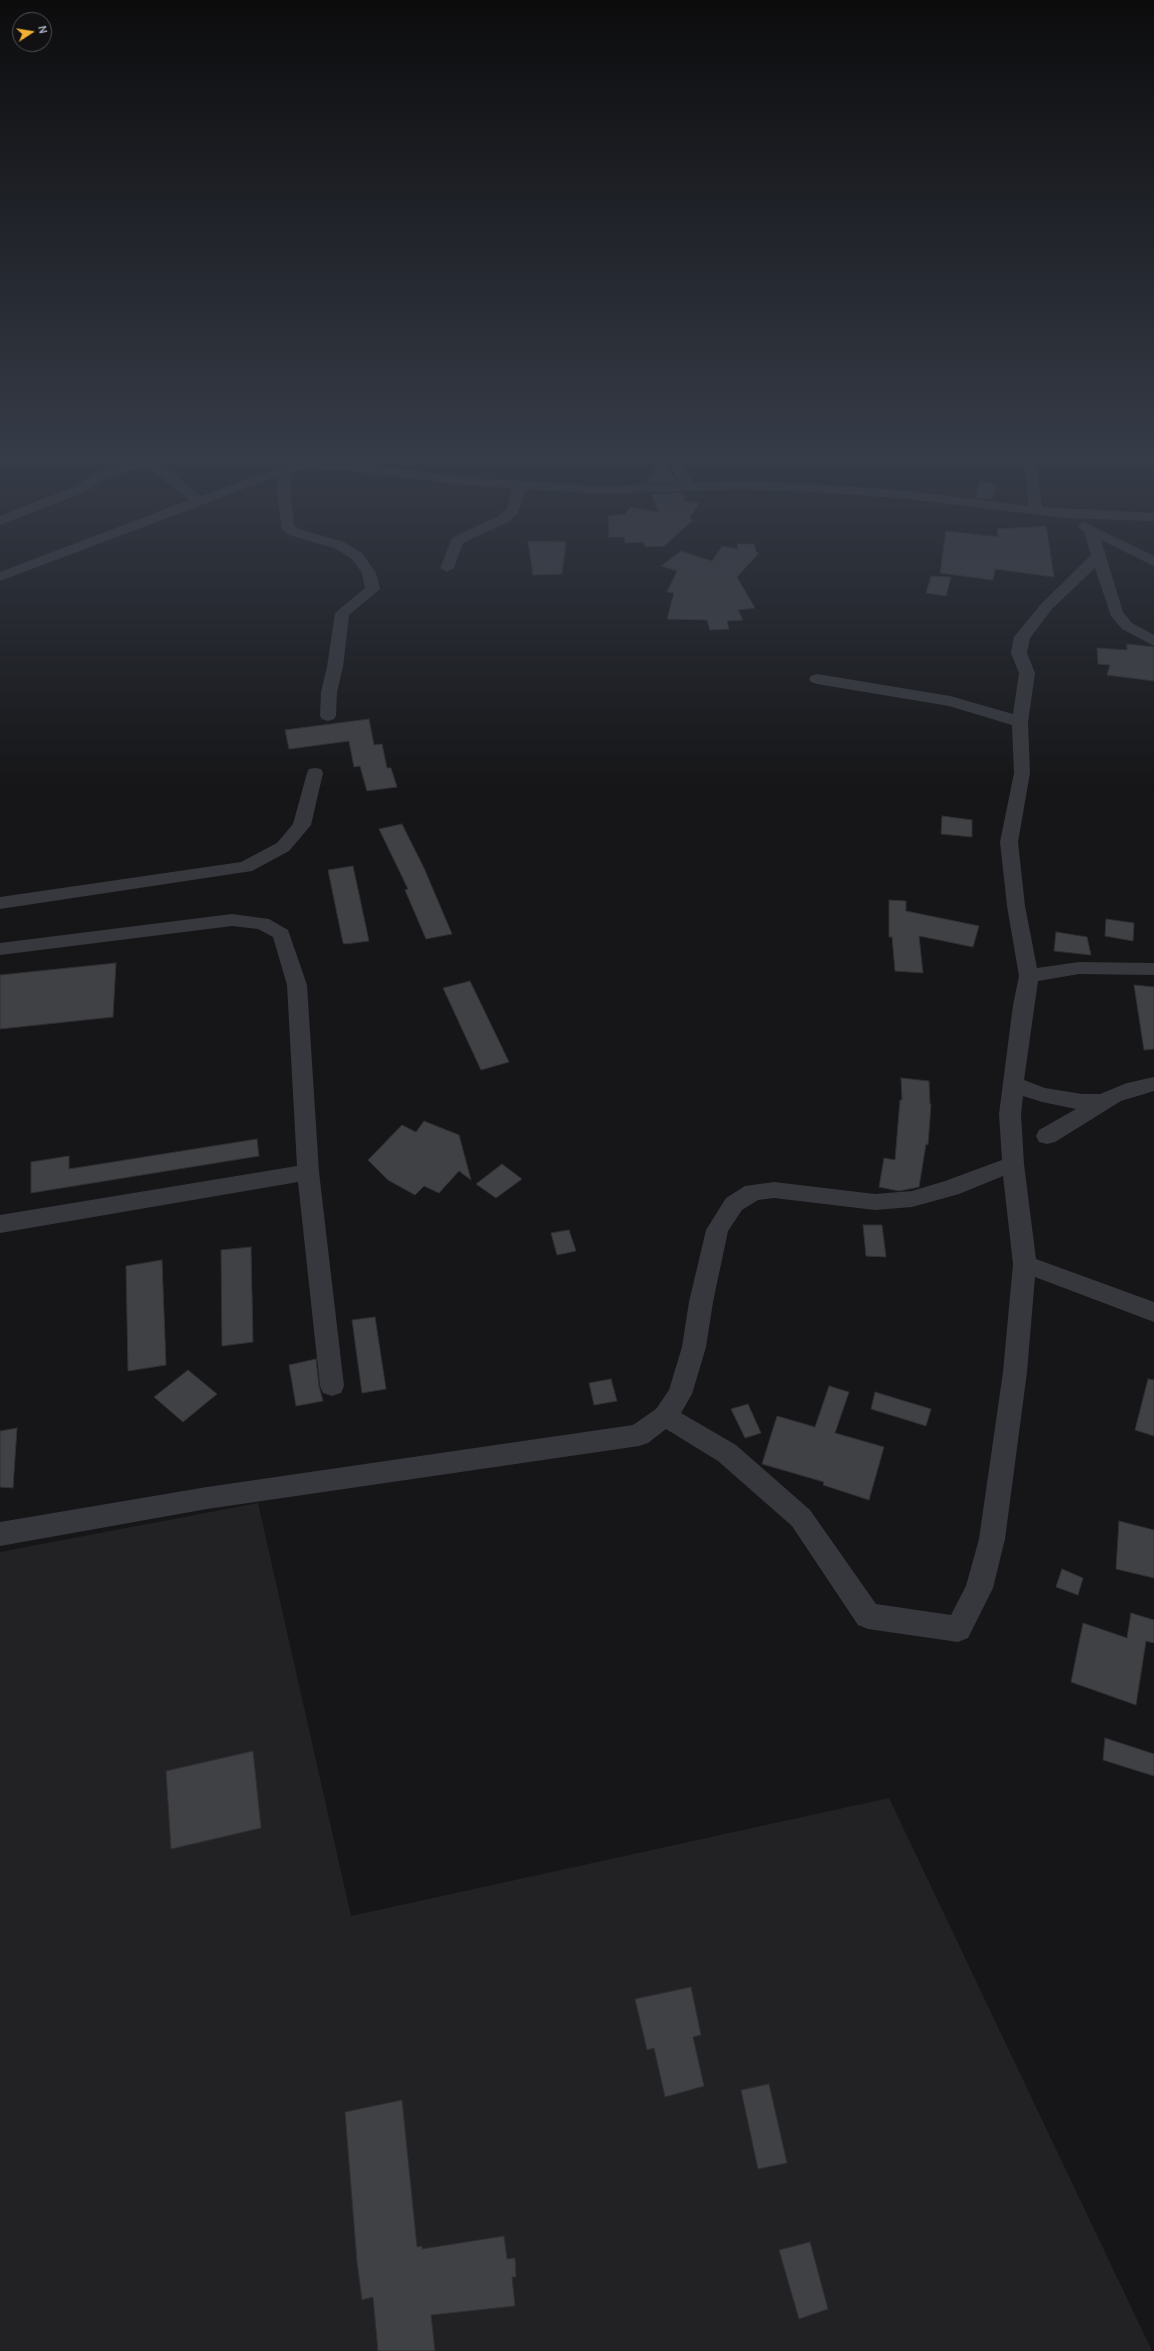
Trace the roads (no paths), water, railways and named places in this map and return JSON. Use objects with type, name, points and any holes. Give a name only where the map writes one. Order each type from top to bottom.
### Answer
[{"type":"street","points":[[328,716],[329,692],[335,667],[342,613],[373,589],[369,573]]},
{"type":"street","points":[[665,1416],[727,1453],[801,1518],[868,1616],[958,1629],[979,1588],[992,1539],[1015,1372],[1025,1264],[1013,1164],[1010,1114],[1023,1005],[1029,976],[1016,906],[1009,842],[1022,773],[1020,722],[1027,673],[1019,652],[1022,636],[1047,606],[1082,573]]},
{"type":"street","points":[[1104,573],[1116,613],[1127,626],[1154,641]]},
{"type":"street","points":[[817,679],[950,701],[988,711],[1020,722]]},
{"type":"street","points":[[0,903],[246,867],[283,847],[302,825],[315,773]]},
{"type":"street","points":[[0,949],[232,920],[262,922],[281,934],[297,986],[308,1172],[332,1386]]},
{"type":"street","points":[[1029,976],[1079,968],[1154,969]]},
{"type":"street","points":[[1013,1084],[1030,1092],[1055,1098],[1103,1102]]},
{"type":"street","points":[[1047,1136],[1103,1102],[1134,1088],[1154,1084]]},
{"type":"street","points":[[0,1534],[207,1498],[607,1441],[639,1435],[665,1416],[680,1394],[694,1347],[701,1302],[717,1230],[734,1204],[753,1192],[774,1190],[875,1202],[912,1199],[951,1188],[1013,1164]]},
{"type":"street","points":[[0,1224],[308,1172]]},
{"type":"street","points":[[1025,1264],[1154,1312]]}]
